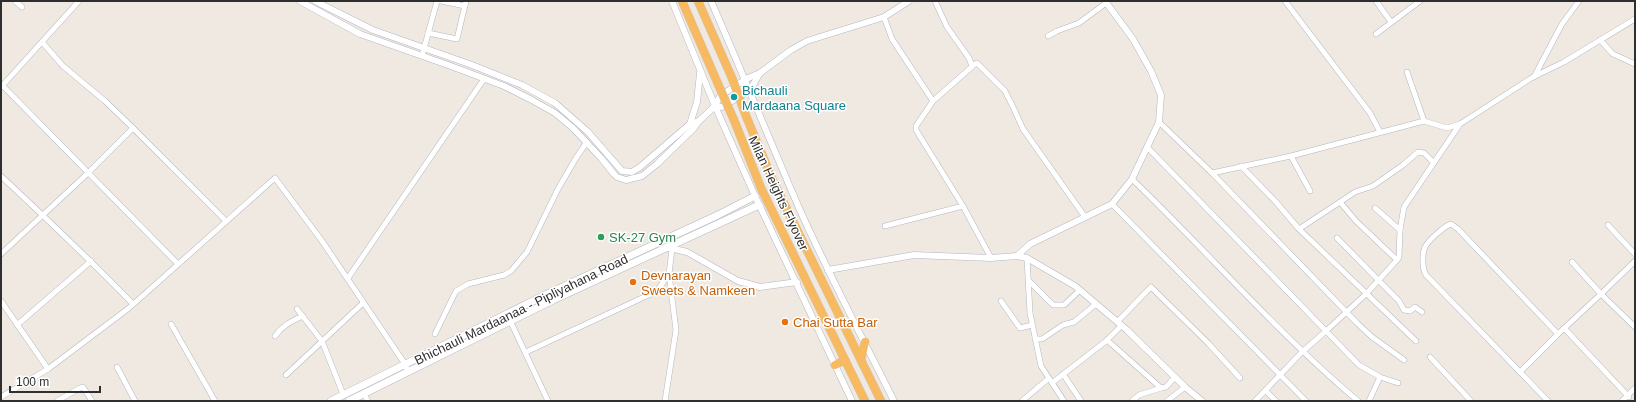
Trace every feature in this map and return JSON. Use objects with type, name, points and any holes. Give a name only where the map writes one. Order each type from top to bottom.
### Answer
[{"type":"highway","name":"Milan Heights Flyover","points":[[682,1],[722,91],[761,188],[865,401]]},
{"type":"highway","name":"Milan Heights Flyover","points":[[698,1],[732,78],[773,181],[882,401]]},
{"type":"highway","points":[[861,359],[865,342]]},
{"type":"highway","points":[[835,365],[845,360]]},
{"type":"main road","name":"Bhichauli Mardaanaa - Pipliyahana Road","points":[[349,401],[666,246],[755,196]]},
{"type":"main road","name":"Bhichauli Mardaanaa - Pipliyahana Road","points":[[331,401],[507,314],[759,205]]},
{"type":"street","points":[[16,1],[22,7]]},
{"type":"street","points":[[78,1],[2,86],[178,264]]},
{"type":"street","points":[[300,1],[360,34],[474,75],[530,99],[555,113],[587,142],[614,174],[626,180],[642,176],[657,164],[715,106],[720,96],[746,79],[760,73],[791,50],[807,41],[884,17],[909,1]]},
{"type":"street","points":[[315,1],[373,30],[477,67],[522,85],[555,103],[588,132],[622,171],[632,172],[640,168],[690,124],[699,121]]},
{"type":"street","points":[[422,56],[437,1]]},
{"type":"street","points":[[428,33],[457,38],[465,4],[442,1]]},
{"type":"street","points":[[672,1],[715,106],[759,205],[797,282],[852,401]]},
{"type":"street","points":[[711,1],[746,79],[799,208],[828,270],[894,401]]},
{"type":"street","points":[[935,1],[947,27],[969,58],[972,66]]},
{"type":"street","points":[[1284,1],[1370,113],[1380,132]]},
{"type":"street","points":[[1376,1],[1391,22]]},
{"type":"street","points":[[1376,34],[1420,1]]},
{"type":"street","points":[[1533,77],[1562,24],[1579,1]]},
{"type":"street","points":[[1017,256],[1030,244],[1112,204],[1132,179],[1159,122],[1161,95],[1151,70],[1133,40],[1106,2],[1079,23],[1048,36]]},
{"type":"street","points":[[332,19],[335,12]]},
{"type":"street","points":[[884,17],[892,39],[932,101]]},
{"type":"street","points":[[1212,173],[1291,156],[1424,121],[1447,128],[1460,124],[1533,77],[1564,62],[1635,19]]},
{"type":"street","points":[[1600,40],[1614,54],[1635,64]]},
{"type":"street","points":[[42,42],[63,66],[105,101],[226,221]]},
{"type":"street","points":[[991,258],[963,206],[916,130],[916,126],[932,101],[977,63],[1005,91],[1023,129],[1085,217]]},
{"type":"street","points":[[474,75],[477,67]]},
{"type":"street","points":[[690,124],[697,102],[700,70]]},
{"type":"street","points":[[1407,72],[1424,121]]},
{"type":"street","points":[[715,106],[722,107],[750,90],[760,73]]},
{"type":"street","points":[[348,278],[484,79]]},
{"type":"street","points":[[1159,122],[1212,173],[1372,337],[1404,360]]},
{"type":"street","points":[[1255,401],[1302,352],[1366,294],[1397,260],[1399,257],[1400,230],[1404,207],[1460,124]]},
{"type":"street","points":[[1,254],[88,173],[133,128]]},
{"type":"street","points":[[435,334],[456,291],[468,284],[504,275],[511,270],[527,252],[558,189],[587,142]]},
{"type":"street","points":[[1147,147],[1360,365],[1380,376],[1398,383]]},
{"type":"street","points":[[1299,229],[1356,192],[1372,186],[1403,165],[1418,152],[1424,153],[1434,163]]},
{"type":"street","points":[[1291,156],[1310,191]]},
{"type":"street","points":[[1242,166],[1299,229],[1416,341]]},
{"type":"street","points":[[1,176],[67,240],[91,261],[133,304]]},
{"type":"street","points":[[1,397],[48,369],[133,304],[275,178],[348,278],[363,303],[405,364],[408,372]]},
{"type":"street","points":[[1132,179],[1182,227],[1302,352],[1358,401]]},
{"type":"street","points":[[1340,202],[1356,221],[1397,260]]},
{"type":"street","points":[[1112,204],[1306,401]]},
{"type":"street","points":[[885,226],[963,206]]},
{"type":"street","points":[[1375,208],[1400,230]]},
{"type":"street","points":[[1548,401],[1426,275],[1424,268],[1424,251],[1429,242],[1448,225],[1453,224],[1558,334]]},
{"type":"street","points":[[1608,225],[1635,254]]},
{"type":"street","points":[[1338,238],[1399,301],[1404,310],[1410,311],[1415,307],[1422,312]]},
{"type":"street","points":[[665,401],[676,330],[666,246],[687,252],[738,281],[760,287],[797,282]]},
{"type":"street","points":[[828,270],[914,254],[991,258],[1017,256],[1027,258],[1080,290],[1202,401]]},
{"type":"street","points":[[1027,258],[1030,313],[1041,366],[1064,401]]},
{"type":"street","points":[[17,325],[91,261]]},
{"type":"street","points":[[1520,372],[1635,261]]},
{"type":"street","points":[[1572,262],[1601,294],[1635,327]]},
{"type":"street","points":[[526,352],[657,291],[669,274]]},
{"type":"street","points":[[1029,281],[1053,305],[1064,305],[1080,290]]},
{"type":"street","points":[[1022,401],[1050,381],[1063,374],[1107,340],[1151,287],[1208,343],[1240,378]]},
{"type":"street","points":[[1,301],[48,369]]},
{"type":"street","points":[[1002,301],[1020,328],[1032,325]]},
{"type":"street","points":[[286,374],[363,303]]},
{"type":"street","points":[[1035,339],[1042,339],[1063,325],[1074,322],[1096,304]]},
{"type":"street","points":[[297,309],[322,341],[343,394]]},
{"type":"street","points":[[507,314],[548,401]]},
{"type":"street","points":[[275,336],[286,324],[303,316]]},
{"type":"street","points":[[171,324],[215,401]]},
{"type":"street","points":[[1564,328],[1627,398]]},
{"type":"street","points":[[1107,340],[1161,388]]},
{"type":"street","points":[[1430,357],[1471,401]]},
{"type":"street","points":[[116,367],[135,401]]},
{"type":"street","points":[[1063,374],[1080,401]]},
{"type":"street","points":[[1369,401],[1380,376]]},
{"type":"street","points":[[1132,401],[1139,395],[1166,387],[1175,377]]},
{"type":"street","points":[[57,401],[83,387],[92,401]]},
{"type":"street","points":[[1167,401],[1185,387]]},
{"type":"street","points":[[1627,398],[1635,388]]},
{"type":"street","points":[[1266,391],[1276,401]]},
{"type":"street","points":[[1622,401],[1635,391]]},
{"type":"street","points":[[364,394],[368,401]]},
{"type":"place","name":"Bichauli Mardaana Square","points":[[734,97]]},
{"type":"place","name":"SK-27 Gym","points":[[601,237]]},
{"type":"place","name":"Devnarayan Sweets & Namkeen","points":[[633,282]]},
{"type":"place","name":"Chai Sutta Bar","points":[[785,322]]}]
